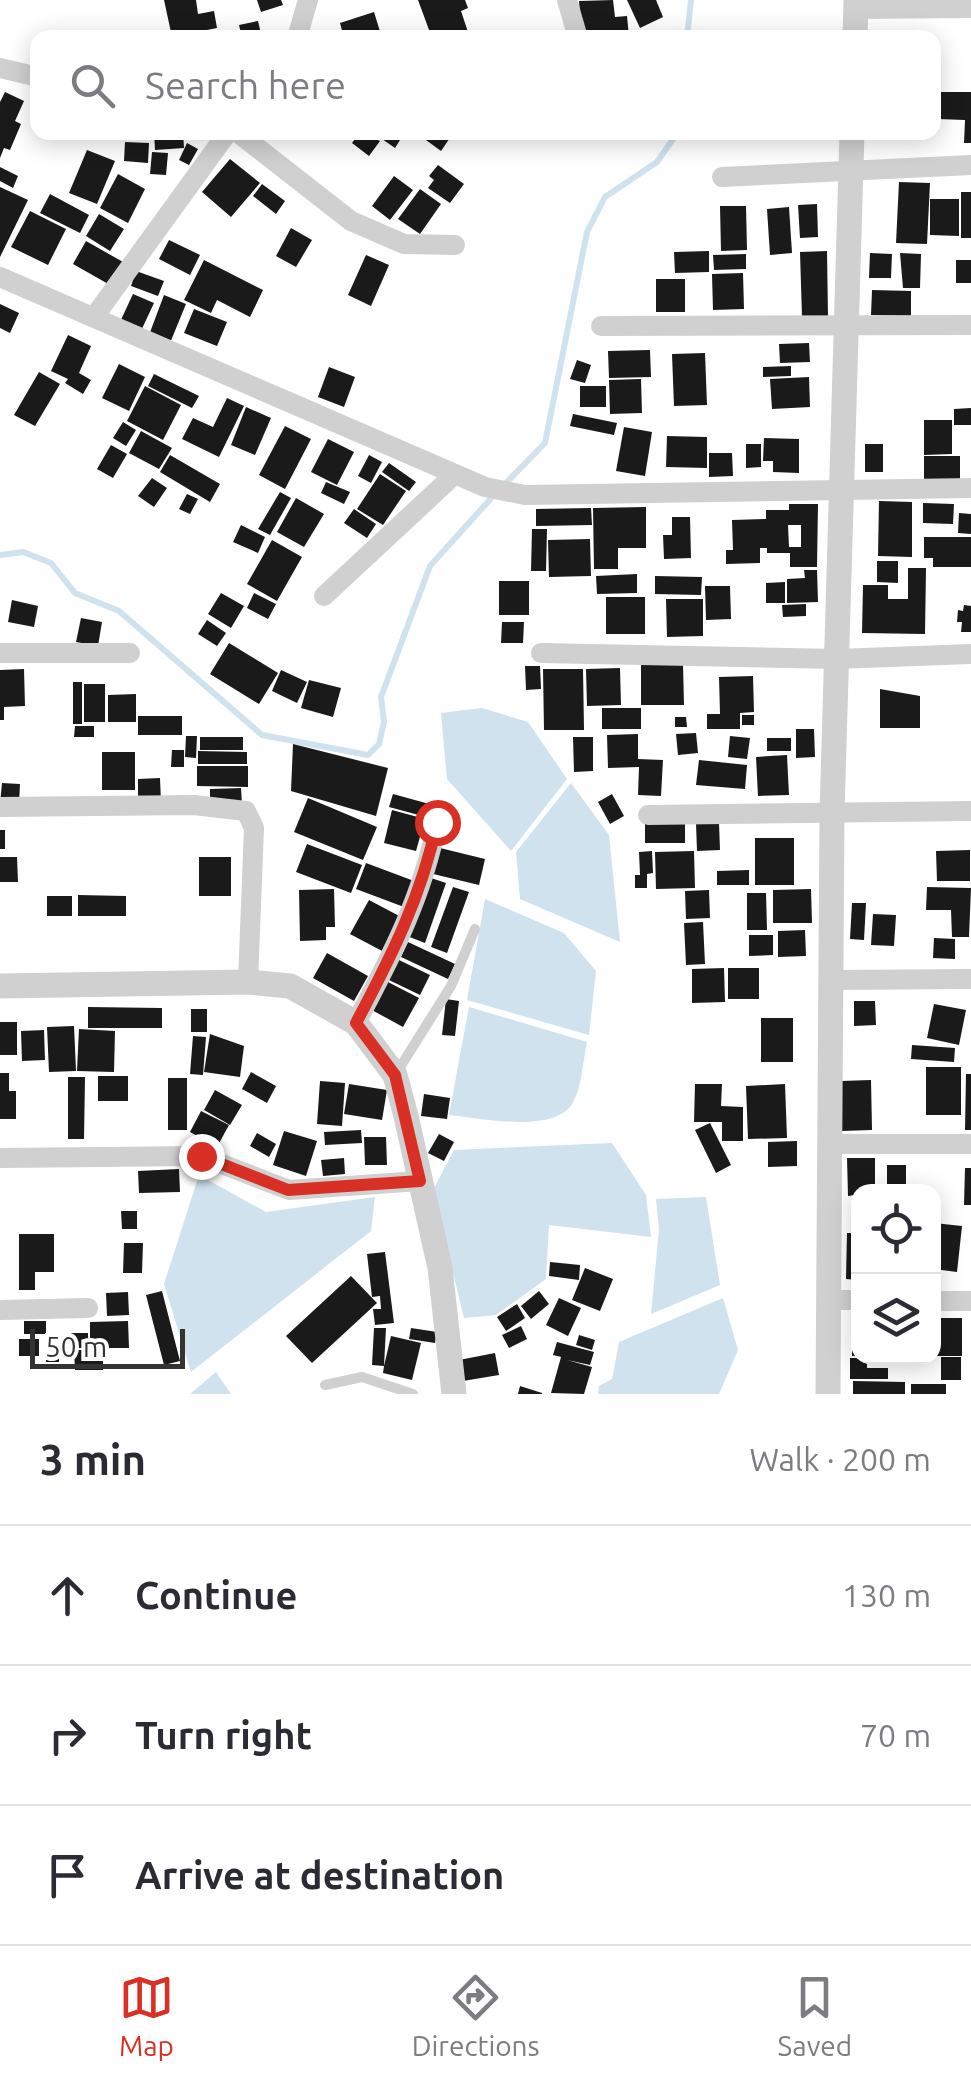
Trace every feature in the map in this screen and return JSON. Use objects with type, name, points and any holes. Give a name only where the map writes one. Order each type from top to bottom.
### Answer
[{"type":"street","points":[[299,30],[308,0]]},
{"type":"street","points":[[567,0],[576,30]]},
{"type":"street","points":[[855,30],[856,4],[971,8]]},
{"type":"street","points":[[0,68],[30,76]]},
{"type":"street","points":[[94,317],[222,140]]},
{"type":"street","points":[[247,140],[351,221],[404,244],[455,245]]},
{"type":"street","points":[[828,1394],[832,813],[852,140]]},
{"type":"street","points":[[722,178],[851,168],[971,165]]},
{"type":"street","points":[[0,277],[485,487],[524,495],[971,488]]},
{"type":"street","points":[[601,326],[971,325]]},
{"type":"street","points":[[324,596],[454,475]]},
{"type":"street","points":[[0,653],[130,653]]},
{"type":"street","points":[[541,653],[837,659],[971,654]]},
{"type":"street","points":[[0,807],[194,805],[246,810],[254,828],[248,982]]},
{"type":"street","points":[[648,815],[971,811]]},
{"type":"street","points":[[356,1023],[402,937],[428,868],[437,822]]},
{"type":"street","points":[[830,980],[971,979]]},
{"type":"street","points":[[0,986],[248,982],[290,986],[356,1023],[395,1075],[440,1268],[454,1394]]},
{"type":"street","points":[[830,1144],[971,1144]]},
{"type":"street","points":[[0,1158],[201,1156],[288,1190],[420,1181]]},
{"type":"street","points":[[828,1300],[851,1300]]},
{"type":"street","points":[[941,1301],[971,1301]]},
{"type":"street","points":[[0,1310],[88,1308]]},
{"type":"lane","points":[[395,1075],[451,986],[475,929]]},
{"type":"lane","points":[[325,1385],[362,1376],[412,1394]]},
{"type":"water","points":[[482,708],[528,722],[567,779],[511,851],[447,779],[441,713]]},
{"type":"water","points":[[571,783],[609,835],[620,942],[520,899],[516,852]]},
{"type":"water","points":[[485,899],[564,933],[596,971],[589,1035],[467,1000]]},
{"type":"water","points":[[469,1007],[587,1042],[578,1090],[563,1113],[549,1119],[515,1122],[449,1115]]},
{"type":"water","points":[[612,1143],[646,1195],[651,1237],[549,1225],[546,1279],[496,1315],[464,1318],[433,1190],[454,1150]]},
{"type":"water","points":[[199,1175],[266,1212],[375,1197],[371,1231],[191,1372],[164,1284]]},
{"type":"water","points":[[706,1197],[720,1285],[651,1314],[659,1229],[656,1199]]},
{"type":"water","points":[[723,1298],[738,1350],[719,1394],[598,1394],[599,1386],[612,1379],[619,1342]]},
{"type":"water","points":[[216,1372],[231,1394],[190,1394]]},
{"type":"building","points":[[164,0],[196,0],[198,14],[214,11],[217,28],[170,30]]},
{"type":"building","points":[[257,0],[281,0],[283,5],[261,12]]},
{"type":"building","points":[[418,0],[465,0],[468,8],[461,11],[467,30],[429,30]]},
{"type":"building","points":[[613,0],[615,17],[627,16],[628,30],[581,30],[579,1]]},
{"type":"building","points":[[627,0],[656,0],[663,17],[640,28]]},
{"type":"building","points":[[374,12],[380,30],[342,30],[340,23]]},
{"type":"building","points":[[258,21],[260,30],[240,30],[239,25]]},
{"type":"building","points":[[5,92],[24,101],[15,121],[21,124],[10,150],[4,148],[0,158],[0,102]]},
{"type":"building","points":[[941,92],[971,92],[971,143],[964,143],[965,120],[941,119]]},
{"type":"building","points":[[154,140],[184,140],[184,148],[155,150]]},
{"type":"building","points":[[354,140],[380,141],[369,156],[352,143]]},
{"type":"building","points":[[384,140],[400,140],[395,148]]},
{"type":"building","points":[[426,140],[449,140],[441,151]]},
{"type":"building","points":[[125,142],[149,143],[148,163],[124,161]]},
{"type":"building","points":[[187,143],[198,149],[189,165],[179,160]]},
{"type":"building","points":[[87,150],[115,161],[97,204],[69,193]]},
{"type":"building","points":[[152,152],[168,153],[166,175],[150,174]]},
{"type":"building","points":[[230,159],[260,183],[231,217],[202,192]]},
{"type":"building","points":[[438,165],[464,184],[450,203],[428,188],[434,180],[429,176]]},
{"type":"building","points":[[0,167],[18,176],[13,188],[0,181]]},
{"type":"building","points":[[118,174],[145,189],[128,223],[100,208]]},
{"type":"building","points":[[394,176],[413,190],[390,220],[372,206]]},
{"type":"building","points":[[899,182],[930,183],[927,244],[896,243]]},
{"type":"building","points":[[262,184],[285,201],[276,214],[253,196]]},
{"type":"building","points":[[0,187],[28,200],[0,257]]},
{"type":"building","points":[[420,189],[441,204],[420,234],[398,219]]},
{"type":"building","points":[[961,192],[971,192],[971,238],[961,238]]},
{"type":"building","points":[[50,194],[89,215],[80,233],[40,213]]},
{"type":"building","points":[[930,199],[959,199],[959,236],[930,235]]},
{"type":"building","points":[[817,204],[818,237],[800,238],[798,205]]},
{"type":"building","points":[[720,206],[746,206],[747,250],[721,251]]},
{"type":"building","points":[[789,207],[792,253],[770,255],[767,209]]},
{"type":"building","points":[[30,211],[66,229],[48,265],[11,247]]},
{"type":"building","points":[[99,214],[124,229],[110,251],[86,236]]},
{"type":"building","points":[[291,228],[312,240],[296,267],[276,256]]},
{"type":"building","points":[[169,240],[200,255],[190,275],[159,259]]},
{"type":"building","points":[[86,241],[123,262],[110,285],[73,264]]},
{"type":"building","points":[[709,251],[709,272],[675,273],[674,252]]},
{"type":"building","points":[[827,251],[828,317],[802,317],[800,252]]},
{"type":"building","points":[[870,253],[892,254],[891,278],[869,278]]},
{"type":"building","points":[[900,253],[921,254],[920,288],[903,288]]},
{"type":"building","points":[[746,254],[746,269],[714,270],[713,255]]},
{"type":"building","points":[[366,255],[389,265],[371,306],[348,295]]},
{"type":"building","points":[[204,260],[263,290],[250,317],[217,300],[211,313],[184,300]]},
{"type":"building","points":[[956,260],[971,260],[971,283],[956,283]]},
{"type":"building","points":[[136,271],[164,281],[158,296],[131,286]]},
{"type":"building","points":[[743,273],[744,309],[713,310],[712,274]]},
{"type":"building","points":[[656,279],[685,279],[685,312],[656,312]]},
{"type":"building","points":[[872,290],[911,291],[911,316],[871,315]]},
{"type":"building","points":[[133,294],[154,303],[140,333],[119,324]]},
{"type":"building","points":[[164,295],[186,304],[170,343],[149,335]]},
{"type":"building","points":[[0,304],[19,313],[10,333],[0,328]]},
{"type":"building","points":[[194,309],[227,322],[217,346],[184,333]]},
{"type":"building","points":[[68,335],[91,346],[79,373],[91,380],[83,394],[65,383],[68,379],[51,371]]},
{"type":"building","points":[[809,343],[810,362],[780,363],[779,344]]},
{"type":"building","points":[[650,350],[651,377],[609,378],[608,351]]},
{"type":"building","points":[[705,353],[707,405],[674,406],[672,354]]},
{"type":"building","points":[[577,360],[591,365],[585,383],[570,379]]},
{"type":"building","points":[[119,364],[145,377],[129,411],[102,398]]},
{"type":"building","points":[[791,366],[791,376],[763,377],[763,367]]},
{"type":"building","points":[[329,367],[355,377],[344,407],[318,397]]},
{"type":"building","points":[[39,372],[60,384],[35,426],[14,415]]},
{"type":"building","points":[[154,374],[199,396],[192,408],[148,386]]},
{"type":"building","points":[[809,377],[810,407],[772,409],[770,379]]},
{"type":"building","points":[[641,379],[642,413],[610,414],[609,380]]},
{"type":"building","points":[[145,386],[181,405],[163,440],[127,421]]},
{"type":"building","points":[[580,386],[606,386],[606,407],[580,407]]},
{"type":"building","points":[[227,398],[244,406],[219,457],[182,439],[193,418],[213,427]]},
{"type":"building","points":[[246,407],[271,418],[255,455],[231,445]]},
{"type":"building","points":[[971,408],[971,425],[954,425],[954,409]]},
{"type":"building","points":[[573,414],[617,423],[614,435],[570,426]]},
{"type":"building","points":[[924,420],[952,420],[952,454],[924,455]]},
{"type":"building","points":[[123,422],[136,430],[126,446],[113,438]]},
{"type":"building","points":[[285,426],[311,439],[285,489],[259,475]]},
{"type":"building","points":[[624,427],[652,432],[645,476],[616,471]]},
{"type":"building","points":[[141,431],[172,448],[159,469],[129,453]]},
{"type":"building","points":[[667,436],[707,437],[707,468],[666,467]]},
{"type":"building","points":[[764,438],[799,439],[799,473],[773,472],[773,461],[763,461]]},
{"type":"building","points":[[328,439],[354,452],[337,485],[311,472]]},
{"type":"building","points":[[746,444],[761,444],[761,467],[746,468]]},
{"type":"building","points":[[865,444],[883,444],[883,472],[865,472]]},
{"type":"building","points":[[111,445],[127,454],[113,478],[97,469]]},
{"type":"building","points":[[709,453],[732,453],[733,476],[709,477]]},
{"type":"building","points":[[170,455],[220,484],[210,502],[160,472]]},
{"type":"building","points":[[369,455],[382,462],[371,483],[358,476]]},
{"type":"building","points":[[924,456],[960,456],[960,479],[924,479]]},
{"type":"building","points":[[389,463],[416,482],[409,491],[382,472]]},
{"type":"building","points":[[380,474],[406,491],[383,525],[357,509]]},
{"type":"building","points":[[152,478],[167,488],[154,507],[138,496]]},
{"type":"building","points":[[326,482],[350,492],[344,504],[321,493]]},
{"type":"building","points":[[280,492],[291,498],[270,535],[258,529]]},
{"type":"building","points":[[187,494],[198,499],[190,514],[179,509]]},
{"type":"building","points":[[296,498],[324,514],[304,547],[277,532]]},
{"type":"building","points":[[879,501],[912,502],[912,557],[878,556]]},
{"type":"building","points":[[923,503],[954,504],[953,524],[923,523]]},
{"type":"building","points":[[789,504],[818,504],[817,567],[790,567],[790,553],[767,553],[767,548],[760,548],[760,563],[726,564],[726,550],[733,550],[732,520],[766,519],[766,510],[789,510]],"holes":[[[788,525],[801,525],[801,547],[789,547]]]},
{"type":"building","points":[[646,507],[646,548],[618,548],[618,569],[594,569],[593,508]]},
{"type":"building","points":[[591,508],[592,525],[536,526],[536,509]]},
{"type":"building","points":[[354,509],[376,524],[367,538],[344,523]]},
{"type":"building","points":[[959,513],[971,514],[971,534],[958,533]]},
{"type":"building","points":[[672,517],[690,517],[691,558],[664,559],[663,535],[672,535]]},
{"type":"building","points":[[241,525],[265,537],[258,553],[233,542]]},
{"type":"building","points":[[532,529],[547,529],[546,571],[531,571]]},
{"type":"building","points":[[924,537],[971,537],[971,567],[933,567],[933,558],[924,558]]},
{"type":"building","points":[[590,539],[591,576],[549,577],[548,540]]},
{"type":"building","points":[[272,540],[302,557],[277,601],[247,584]]},
{"type":"building","points":[[877,561],[898,561],[898,583],[877,582]]},
{"type":"building","points":[[908,568],[926,568],[925,634],[862,633],[863,585],[888,585],[888,599],[908,599]]},
{"type":"building","points":[[804,570],[817,570],[818,602],[787,603],[787,579],[805,578]]},
{"type":"building","points":[[637,574],[637,593],[597,594],[596,576]]},
{"type":"building","points":[[655,576],[702,577],[701,595],[655,594]]},
{"type":"building","points":[[499,581],[529,581],[529,615],[499,615]]},
{"type":"building","points":[[785,582],[785,603],[766,603],[766,583]]},
{"type":"building","points":[[705,586],[730,586],[731,619],[706,620]]},
{"type":"building","points":[[221,593],[244,606],[231,628],[208,614]]},
{"type":"building","points":[[254,593],[276,604],[268,619],[247,608]]},
{"type":"building","points":[[606,597],[645,597],[645,634],[606,634]]},
{"type":"building","points":[[666,599],[703,599],[703,636],[667,637]]},
{"type":"building","points":[[12,600],[38,606],[34,627],[8,622]]},
{"type":"building","points":[[806,604],[806,616],[783,617],[782,605]]},
{"type":"building","points":[[964,605],[971,606],[971,632],[961,632],[962,622],[957,622],[958,610],[963,611]]},
{"type":"building","points":[[81,618],[102,622],[98,646],[76,642]]},
{"type":"building","points":[[207,620],[226,633],[217,646],[198,634]]},
{"type":"building","points":[[502,622],[524,622],[523,643],[501,643]]},
{"type":"building","points":[[229,643],[278,673],[259,704],[210,674]]},
{"type":"building","points":[[641,664],[683,664],[684,705],[641,705]]},
{"type":"building","points":[[525,666],[540,666],[541,689],[526,690]]},
{"type":"building","points":[[620,668],[621,705],[587,706],[586,669]]},
{"type":"building","points":[[24,669],[25,706],[4,707],[4,720],[0,720],[0,670]]},
{"type":"building","points":[[543,669],[583,669],[584,730],[544,730]]},
{"type":"building","points":[[281,670],[307,682],[297,703],[272,691]]},
{"type":"building","points":[[753,676],[754,712],[740,713],[740,729],[707,729],[707,714],[720,714],[719,677]]},
{"type":"building","points":[[309,680],[341,688],[333,717],[301,708]]},
{"type":"building","points":[[73,682],[82,682],[82,724],[73,724]]},
{"type":"building","points":[[84,684],[105,684],[105,722],[84,722]]},
{"type":"building","points":[[880,689],[920,696],[920,728],[880,728]]},
{"type":"building","points":[[136,694],[136,722],[108,722],[108,695]]},
{"type":"building","points":[[602,708],[641,708],[641,729],[602,729]]},
{"type":"building","points":[[742,715],[754,715],[754,725],[742,725]]},
{"type":"building","points":[[138,716],[182,716],[182,735],[138,735]]},
{"type":"building","points":[[675,717],[686,717],[687,727],[675,727]]},
{"type":"building","points":[[75,726],[94,726],[94,737],[74,737]]},
{"type":"building","points":[[796,729],[814,729],[815,757],[796,758]]},
{"type":"building","points":[[696,733],[698,753],[678,755],[676,734]]},
{"type":"building","points":[[638,734],[638,759],[663,760],[661,796],[638,795],[639,767],[608,768],[607,735]]},
{"type":"building","points":[[186,736],[197,736],[196,758],[185,757]]},
{"type":"building","points":[[730,736],[750,738],[747,759],[728,757]]},
{"type":"building","points":[[200,737],[243,737],[243,750],[200,750]]},
{"type":"building","points":[[573,737],[593,737],[593,771],[574,772]]},
{"type":"building","points":[[767,738],[791,738],[791,751],[767,751]]},
{"type":"building","points":[[293,744],[388,768],[376,816],[291,791]]},
{"type":"building","points":[[172,750],[184,750],[184,767],[171,767]]},
{"type":"building","points":[[198,751],[247,752],[247,764],[198,764]]},
{"type":"building","points":[[102,752],[135,752],[135,790],[102,790]]},
{"type":"building","points":[[787,755],[789,795],[758,796],[756,757]]},
{"type":"building","points":[[699,760],[747,765],[745,789],[696,785]]},
{"type":"building","points":[[197,766],[248,766],[248,787],[197,786]]},
{"type":"building","points":[[160,778],[161,802],[138,802],[138,779]]},
{"type":"building","points":[[2,783],[20,784],[19,804],[0,804]]},
{"type":"building","points":[[241,788],[242,804],[210,804],[210,789]]},
{"type":"building","points":[[393,794],[433,805],[430,818],[389,807]]},
{"type":"building","points":[[612,794],[624,816],[610,824],[598,802]]},
{"type":"building","points":[[308,798],[377,827],[363,860],[294,832]]},
{"type":"building","points":[[392,810],[425,819],[416,851],[384,843]]},
{"type":"building","points":[[696,823],[719,823],[720,850],[697,851]]},
{"type":"building","points":[[645,824],[685,824],[685,843],[645,843]]},
{"type":"building","points":[[0,830],[5,830],[5,849],[0,849]]},
{"type":"building","points":[[755,838],[794,838],[794,885],[755,885]]},
{"type":"building","points":[[307,844],[362,865],[351,893],[296,872]]},
{"type":"building","points":[[436,847],[485,859],[479,885],[429,873]]},
{"type":"building","points":[[970,850],[970,881],[937,881],[936,851]]},
{"type":"building","points":[[652,851],[653,873],[647,874],[647,888],[635,888],[635,875],[640,875],[639,852]]},
{"type":"building","points":[[694,851],[695,888],[656,889],[655,852]]},
{"type":"building","points":[[0,857],[17,857],[18,882],[0,882]]},
{"type":"building","points":[[199,857],[231,857],[231,896],[199,896]]},
{"type":"building","points":[[366,863],[414,881],[404,907],[356,889]]},
{"type":"building","points":[[749,870],[749,885],[717,885],[717,871]]},
{"type":"building","points":[[428,877],[446,883],[425,943],[407,936]]},
{"type":"building","points":[[453,887],[469,892],[447,953],[431,947]]},
{"type":"building","points":[[927,887],[971,888],[969,937],[952,937],[951,910],[926,910]]},
{"type":"building","points":[[334,889],[335,927],[326,927],[326,940],[300,941],[299,890]]},
{"type":"building","points":[[811,889],[812,923],[773,923],[773,890]]},
{"type":"building","points":[[709,890],[710,918],[686,919],[685,891]]},
{"type":"building","points":[[747,893],[766,893],[767,930],[747,930]]},
{"type":"building","points":[[78,895],[126,896],[126,916],[78,916]]},
{"type":"building","points":[[47,896],[72,896],[72,916],[47,916]]},
{"type":"building","points":[[369,900],[403,918],[384,952],[350,934]]},
{"type":"building","points":[[852,903],[866,903],[864,940],[850,939]]},
{"type":"building","points":[[873,914],[896,915],[894,946],[871,945]]},
{"type":"building","points":[[703,922],[705,964],[686,965],[684,923]]},
{"type":"building","points":[[805,930],[806,956],[778,957],[778,931]]},
{"type":"building","points":[[749,935],[773,935],[773,955],[749,956]]},
{"type":"building","points":[[934,938],[955,939],[955,959],[933,958]]},
{"type":"building","points":[[408,942],[455,964],[448,979],[401,957]]},
{"type":"building","points":[[327,953],[368,976],[354,1001],[313,978]]},
{"type":"building","points":[[399,960],[430,975],[420,995],[389,980]]},
{"type":"building","points":[[724,968],[725,1002],[692,1003],[692,969]]},
{"type":"building","points":[[728,968],[759,968],[759,999],[728,999]]},
{"type":"building","points":[[386,981],[419,998],[403,1027],[370,1009]]},
{"type":"building","points":[[446,999],[459,1001],[455,1036],[442,1035]]},
{"type":"building","points":[[854,1001],[875,1001],[876,1025],[854,1026]]},
{"type":"building","points":[[934,1004],[966,1010],[959,1045],[927,1038]]},
{"type":"building","points":[[88,1007],[162,1008],[162,1028],[88,1028]]},
{"type":"building","points":[[191,1009],[207,1009],[207,1032],[191,1032]]},
{"type":"building","points":[[761,1018],[793,1018],[793,1062],[761,1062]]},
{"type":"building","points":[[0,1022],[17,1022],[17,1055],[0,1055]]},
{"type":"building","points":[[74,1026],[76,1071],[49,1072],[47,1027]]},
{"type":"building","points":[[79,1029],[115,1031],[114,1072],[77,1071]]},
{"type":"building","points":[[44,1030],[45,1060],[22,1061],[21,1031]]},
{"type":"building","points":[[210,1034],[244,1046],[240,1077],[204,1072]]},
{"type":"building","points":[[193,1036],[206,1037],[203,1075],[190,1074]]},
{"type":"building","points":[[912,1045],[955,1048],[954,1062],[911,1059]]},
{"type":"building","points":[[926,1067],[961,1067],[961,1115],[926,1115]]},
{"type":"building","points":[[251,1072],[276,1086],[267,1103],[242,1089]]},
{"type":"building","points":[[0,1073],[9,1073],[9,1091],[16,1091],[16,1119],[0,1119]]},
{"type":"building","points":[[966,1074],[971,1074],[971,1130],[965,1130]]},
{"type":"building","points":[[98,1076],[128,1076],[128,1101],[98,1101]]},
{"type":"building","points":[[68,1077],[85,1077],[84,1139],[68,1139]]},
{"type":"building","points":[[168,1078],[187,1078],[187,1130],[168,1130]]},
{"type":"building","points":[[871,1080],[872,1130],[842,1131],[841,1081]]},
{"type":"building","points":[[320,1081],[345,1083],[342,1126],[317,1124]]},
{"type":"building","points":[[349,1084],[387,1090],[382,1120],[344,1114]]},
{"type":"building","points":[[695,1084],[722,1084],[721,1106],[743,1107],[743,1141],[722,1141],[722,1122],[694,1122]]},
{"type":"building","points":[[785,1084],[787,1138],[748,1139],[746,1086]]},
{"type":"building","points":[[215,1090],[242,1105],[230,1125],[204,1110]]},
{"type":"building","points":[[424,1094],[450,1098],[447,1119],[421,1116]]},
{"type":"building","points":[[201,1111],[229,1125],[217,1147],[190,1132]]},
{"type":"building","points":[[710,1123],[731,1165],[716,1173],[695,1130]]},
{"type":"building","points":[[361,1130],[362,1143],[325,1145],[324,1132]]},
{"type":"building","points":[[284,1131],[317,1141],[306,1176],[273,1165]]},
{"type":"building","points":[[257,1133],[276,1144],[269,1157],[250,1146]]},
{"type":"building","points":[[439,1134],[454,1142],[444,1161],[428,1153]]},
{"type":"building","points":[[364,1137],[386,1137],[387,1165],[365,1165]]},
{"type":"building","points":[[797,1141],[797,1166],[768,1167],[768,1142]]},
{"type":"building","points":[[344,1158],[345,1174],[323,1176],[321,1160]]},
{"type":"building","points":[[847,1158],[875,1158],[875,1184],[851,1184],[848,1196]]},
{"type":"building","points":[[887,1165],[906,1165],[906,1184],[887,1184]]},
{"type":"building","points":[[965,1168],[971,1168],[971,1205],[964,1205]]},
{"type":"building","points":[[179,1169],[180,1192],[139,1193],[138,1171]]},
{"type":"building","points":[[121,1211],[137,1211],[137,1229],[122,1229]]},
{"type":"building","points":[[941,1224],[962,1226],[957,1272],[941,1270]]},
{"type":"building","points":[[847,1233],[851,1233],[851,1279],[846,1279]]},
{"type":"building","points":[[19,1234],[54,1234],[54,1272],[35,1272],[35,1290],[19,1290]]},
{"type":"building","points":[[124,1243],[143,1243],[142,1273],[123,1273]]},
{"type":"building","points":[[385,1252],[394,1323],[375,1325],[373,1309],[381,1309],[380,1296],[372,1297],[367,1254]]},
{"type":"building","points":[[550,1262],[580,1265],[579,1280],[549,1276]]},
{"type":"building","points":[[585,1268],[613,1279],[600,1311],[572,1300]]},
{"type":"building","points":[[351,1276],[377,1303],[312,1363],[286,1336]]},
{"type":"building","points":[[162,1291],[180,1361],[164,1365],[146,1295]]},
{"type":"building","points":[[539,1291],[549,1304],[531,1319],[521,1306]]},
{"type":"building","points":[[128,1292],[129,1315],[107,1316],[106,1293]]},
{"type":"building","points":[[559,1298],[581,1308],[568,1336],[546,1325]]},
{"type":"building","points":[[517,1304],[525,1318],[506,1331],[497,1317]]},
{"type":"building","points":[[941,1318],[962,1318],[962,1356],[941,1356]]},
{"type":"building","points":[[24,1321],[46,1321],[46,1334],[24,1334]]},
{"type":"building","points":[[128,1321],[129,1348],[90,1348],[90,1322]]},
{"type":"building","points":[[521,1326],[527,1339],[509,1348],[502,1335]]},
{"type":"building","points":[[374,1328],[386,1328],[384,1366],[372,1365]]},
{"type":"building","points":[[411,1328],[437,1332],[435,1343],[409,1339]]},
{"type":"building","points":[[71,1333],[88,1333],[88,1348],[72,1348]]},
{"type":"building","points":[[579,1335],[595,1340],[592,1350],[576,1345]]},
{"type":"building","points":[[391,1336],[421,1343],[412,1380],[383,1373]]},
{"type":"building","points":[[19,1339],[39,1339],[39,1356],[19,1356]]},
{"type":"building","points":[[557,1342],[594,1352],[590,1365],[567,1360],[592,1367],[584,1394],[551,1393],[561,1357],[553,1355]]},
{"type":"building","points":[[46,1344],[59,1344],[59,1362],[46,1362]]},
{"type":"building","points":[[74,1350],[103,1350],[103,1370],[75,1370]]},
{"type":"building","points":[[495,1353],[499,1375],[463,1381],[459,1360]]},
{"type":"building","points":[[941,1357],[961,1357],[961,1380],[941,1380]]},
{"type":"building","points":[[850,1358],[851,1364],[888,1368],[888,1379],[850,1379]]},
{"type":"building","points":[[853,1381],[905,1382],[905,1394],[853,1394]]},
{"type":"building","points":[[911,1384],[946,1384],[946,1394],[911,1394]]},
{"type":"building","points":[[520,1386],[542,1393],[542,1394],[518,1394]]},
{"type":"waterway","points":[[688,30],[691,0]]},
{"type":"waterway","points":[[503,486],[545,443],[587,232],[605,197],[657,162],[672,140]]},
{"type":"waterway","points":[[0,555],[23,552],[51,563],[75,593],[119,611],[262,735],[368,755],[379,744],[384,722],[381,697],[430,566],[494,495]]},
{"type":"route","points":[[201,1156],[264,1184],[288,1190],[420,1181],[395,1075],[356,1023],[402,937],[428,868],[437,822]]}]
